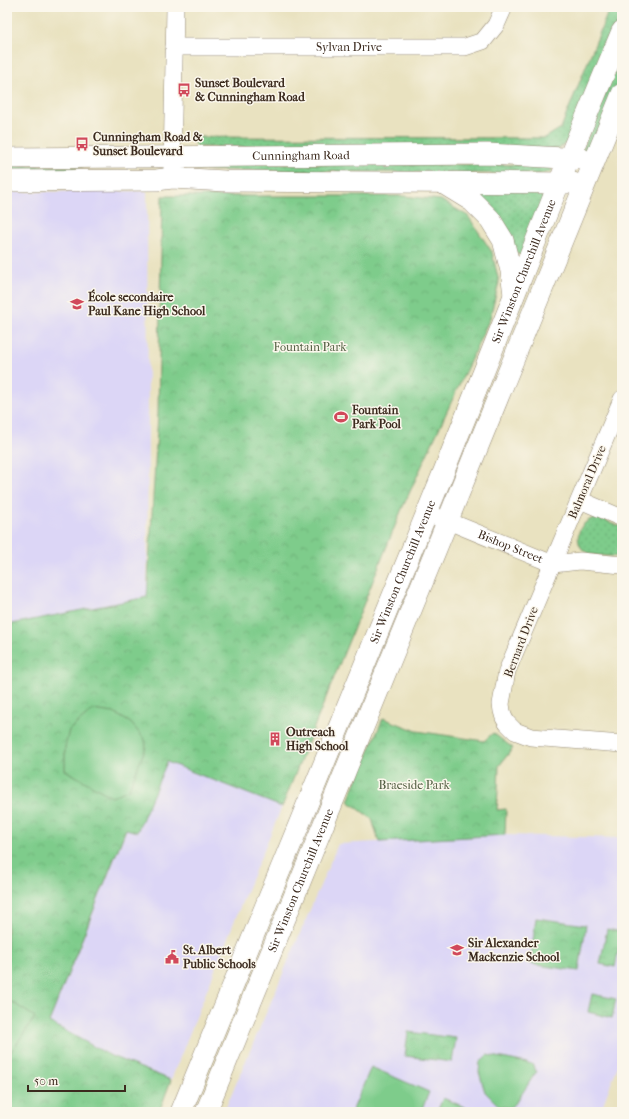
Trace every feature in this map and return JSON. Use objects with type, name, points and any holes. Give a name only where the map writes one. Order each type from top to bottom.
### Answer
[{"type":"main road","name":"Sir Winston Churchill Avenue","points":[[181,1112],[622,31]]},
{"type":"main road","name":"Sir Winston Churchill Avenue","points":[[206,1112],[622,94]]},
{"type":"main road","name":"Cunningham Road","points":[[7,158],[488,154],[595,160]]},
{"type":"main road","points":[[7,181],[157,180],[172,178],[225,181],[586,183]]},
{"type":"main road","points":[[440,182],[472,201],[490,219],[503,240],[511,271],[514,298]]},
{"type":"street","points":[[172,178],[174,7]]},
{"type":"street","name":"Sylvan Drive","points":[[174,46],[465,47],[483,41],[496,24],[504,7]]},
{"type":"street","name":"Balmoral Drive","points":[[553,564],[622,399]]},
{"type":"street","points":[[580,500],[622,518]]},
{"type":"street","name":"Bishop Street","points":[[426,513],[553,564],[580,562],[622,565]]},
{"type":"street","name":"Bernard Drive","points":[[553,564],[508,671],[501,704],[504,718],[515,732],[531,737],[622,744]]},
{"type":"shaded area","name":"École secondaire Paul Kane High School","points":[[147,191],[147,597],[7,625],[7,192]]},
{"type":"shaded area","points":[[340,662],[171,1080],[111,1056],[49,1023],[127,828],[137,831],[167,762],[186,769]]},
{"type":"shaded area","name":"Sir Alexander Mackenzie School","points":[[505,835],[622,838],[622,1055],[600,1112],[224,1112],[338,844]]},
{"type":"green space","points":[[610,7],[622,7],[622,14],[573,135],[568,142],[558,149],[196,147],[193,137],[545,138],[561,128]]},
{"type":"green space","points":[[622,52],[622,77],[598,135],[580,156]]},
{"type":"green space","points":[[209,163],[536,165],[549,167],[552,170],[551,172],[540,174],[201,170],[189,168],[188,166]]},
{"type":"green space","points":[[7,165],[83,167],[58,172],[7,173]]},
{"type":"green space","points":[[478,188],[537,190],[542,194],[544,201],[522,255],[515,253],[479,196]]},
{"type":"green space","name":"Fountain Park","points":[[162,196],[403,196],[441,200],[468,216],[492,252],[499,282],[490,318],[401,511],[282,807],[167,762],[137,832],[126,829],[49,1022],[111,1056],[171,1080],[159,1112],[7,1112],[7,625],[147,597],[158,414]]},
{"type":"green space","points":[[597,518],[622,527],[622,557],[590,554],[584,551],[580,546],[578,534],[580,529],[590,520]]},
{"type":"green space","points":[[93,710],[114,713],[131,723],[145,740],[146,747],[129,789],[112,797],[65,770],[65,747],[69,730]]},
{"type":"green space","name":"Braeside Park","points":[[383,718],[417,731],[484,741],[493,733],[513,748],[499,766],[497,810],[506,809],[505,835],[379,842],[372,819],[348,801]]},
{"type":"green space","points":[[536,918],[586,925],[579,971],[530,964]]},
{"type":"green space","points":[[607,929],[622,932],[615,967],[600,964]]},
{"type":"green space","points":[[592,994],[616,999],[612,1018],[588,1012]]},
{"type":"green space","points":[[7,999],[35,1017],[7,1058]]},
{"type":"green space","points":[[408,1032],[456,1038],[452,1062],[405,1056]]},
{"type":"green space","points":[[487,1055],[532,1064],[536,1072],[516,1103],[509,1108],[499,1106],[485,1092],[479,1072],[480,1062]]},
{"type":"green space","points":[[371,1067],[429,1092],[421,1112],[352,1112]]},
{"type":"green space","points":[[443,1098],[476,1112],[437,1112]]},
{"type":"place","name":"Sunset Boulevard & Cunningham Road","points":[[184,90]]},
{"type":"place","name":"Cunningham Road & Sunset Boulevard","points":[[82,144]]},
{"type":"place","name":"École secondaire Paul Kane High School","points":[[77,304]]},
{"type":"place","name":"Fountain Park Pool","points":[[341,417]]},
{"type":"place","name":"Outreach High School","points":[[275,739]]},
{"type":"place","name":"Sir Alexander Mackenzie School","points":[[457,950]]},
{"type":"place","name":"St. Albert Public Schools","points":[[172,957]]}]
